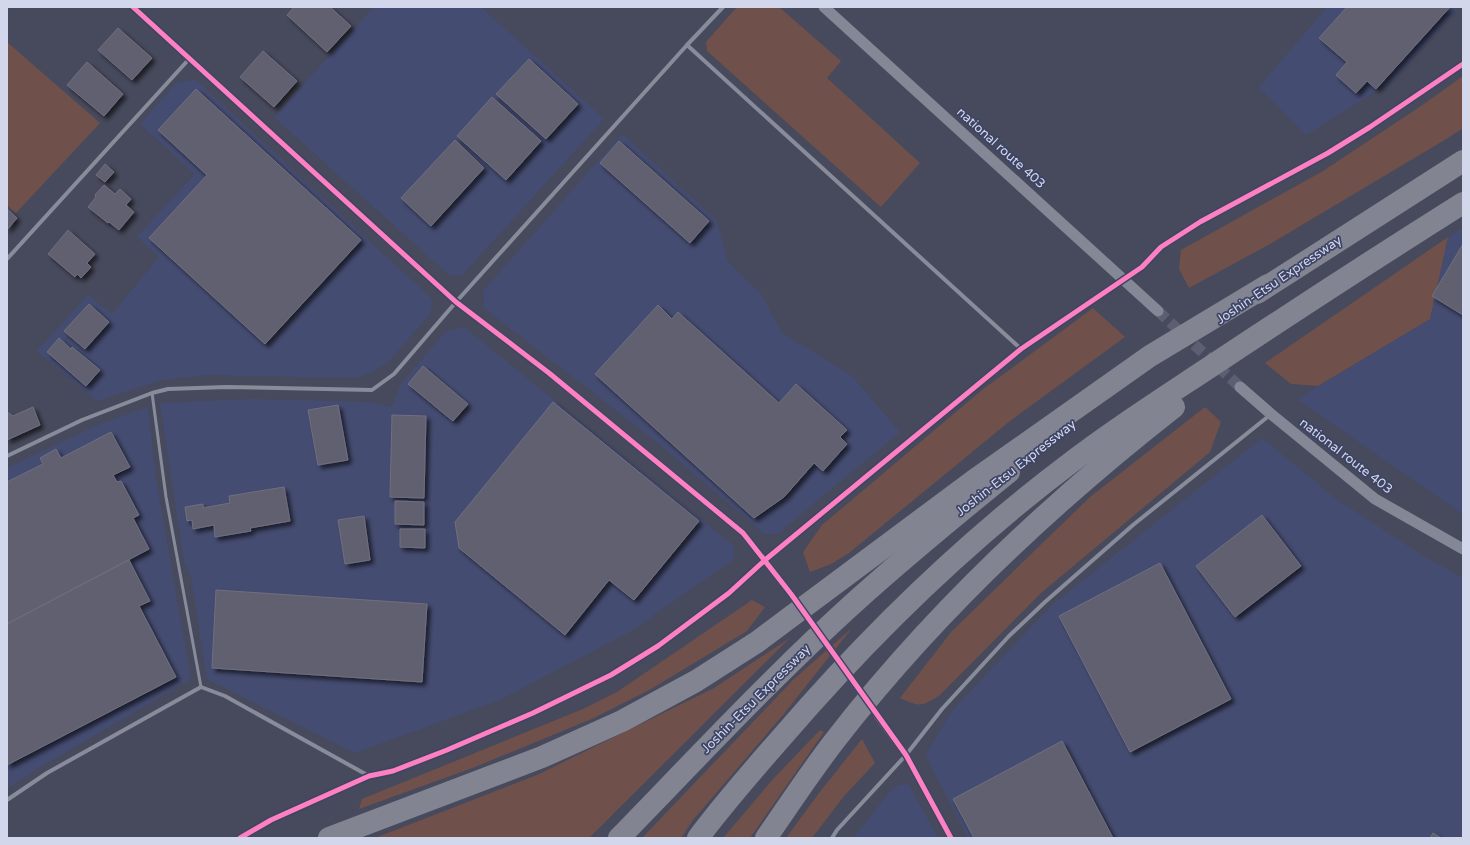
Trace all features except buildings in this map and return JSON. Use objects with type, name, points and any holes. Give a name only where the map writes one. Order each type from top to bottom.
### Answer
[{"type":"highway","name":"national route 403","points":[[824,7],[1158,311]]},
{"type":"highway","name":"Joshin-Etsu Expressway","points":[[619,838],[784,670],[856,601],[940,528],[1022,462],[1114,393],[1268,285],[1463,160]]},
{"type":"highway","points":[[698,838],[760,762],[819,694],[880,630],[946,566],[1008,513],[1069,464],[1155,403],[1346,277],[1463,203]]},
{"type":"highway","points":[[766,838],[836,739],[889,675],[1001,556],[1073,491],[1143,431],[1220,371],[1346,277]]},
{"type":"highway","points":[[329,838],[542,756],[622,721],[696,681],[757,642],[973,482],[1150,356],[1268,285]]},
{"type":"highway","name":"national route 403","points":[[1240,386],[1271,414],[1375,499],[1463,549]]},
{"type":"street","points":[[133,7],[456,302],[549,373],[743,533],[791,594]]},
{"type":"street","points":[[7,456],[82,420],[152,393],[168,389],[226,386],[372,390],[394,374],[456,302],[723,7]]},
{"type":"street","points":[[687,45],[1022,349]]},
{"type":"street","points":[[7,259],[190,58]]},
{"type":"street","points":[[240,838],[271,820],[370,776],[393,771],[534,713],[611,675],[658,646],[730,594],[765,560],[1022,349],[1142,266],[1161,247],[1200,222],[1364,131],[1463,64]]},
{"type":"street","points":[[832,838],[906,755],[942,709],[1009,636],[1045,602],[1133,525],[1271,414]]},
{"type":"street","points":[[7,800],[47,773],[201,687],[225,696],[370,776]]},
{"type":"street","points":[[878,717],[906,755],[951,838]]},
{"type":"lane","points":[[152,393],[166,497],[201,687]]},
{"type":"shaded area","points":[[374,7],[481,7],[604,119],[462,275],[449,275],[274,117]]},
{"type":"shaded area","points":[[737,7],[779,7],[841,61],[827,78],[920,163],[881,207],[707,51],[706,42]]},
{"type":"shaded area","points":[[1327,7],[1460,7],[1391,82],[1306,135],[1259,87]]},
{"type":"shaded area","points":[[7,42],[100,123],[16,213],[7,205]]},
{"type":"shaded area","points":[[1463,76],[1463,128],[1270,244],[1189,288],[1179,269],[1181,250],[1323,171],[1421,106]]},
{"type":"shaded area","points":[[196,80],[432,299],[431,313],[388,362],[371,373],[355,378],[205,375],[162,380],[97,401],[37,351],[88,295],[112,314],[159,257],[137,237],[195,174],[140,124],[177,82]]},
{"type":"shaded area","points":[[622,134],[717,221],[728,262],[762,295],[781,332],[852,376],[900,432],[777,534],[764,534],[662,446],[484,308],[483,291]]},
{"type":"shaded area","points":[[1463,228],[1463,514],[1297,399],[1430,319],[1448,237]]},
{"type":"shaded area","points":[[1448,237],[1430,319],[1318,386],[1291,384],[1265,363]]},
{"type":"shaded area","points":[[1093,308],[1125,337],[1010,421],[849,553],[831,564],[810,572],[803,552],[822,525],[982,390]]},
{"type":"shaded area","points":[[464,327],[734,546],[734,559],[631,631],[502,699],[355,753],[207,679],[191,577],[184,561],[160,403],[250,399],[369,402],[392,407],[401,384],[446,331]]},
{"type":"shaded area","points":[[148,407],[156,479],[191,679],[42,766],[7,789],[7,468],[102,423]]},
{"type":"shaded area","points":[[1205,407],[1221,422],[1210,452],[1041,593],[940,695],[924,704],[912,703],[900,698],[952,631],[1090,497]]},
{"type":"shaded area","points":[[1262,438],[1335,498],[1423,556],[1463,578],[1463,838],[968,838],[926,754],[952,711],[1051,606]]},
{"type":"shaded area","points":[[752,600],[765,607],[747,631],[651,689],[594,718],[475,767],[359,809],[362,799],[583,709],[617,692]]},
{"type":"shaded area","points":[[852,628],[783,715],[693,820],[681,838],[642,838],[794,679]]},
{"type":"shaded area","points":[[790,638],[589,838],[375,838],[537,775],[714,688]]},
{"type":"shaded area","points":[[820,730],[824,732],[750,838],[723,838],[774,778]]},
{"type":"shaded area","points":[[862,739],[875,763],[844,796],[812,838],[786,838],[819,793]]},
{"type":"shaded area","points":[[908,783],[938,838],[853,838],[894,787]]},
{"type":"tunnel","points":[[1158,311],[1240,387]]},
{"type":"tunnel","points":[[791,594],[878,717]]},
{"type":"cycle path","points":[[133,7],[456,302],[549,373],[743,533],[791,594],[906,755],[951,838]]},
{"type":"cycle path","points":[[240,838],[271,820],[369,776],[393,771],[447,750],[533,713],[611,675],[658,646],[729,593],[765,560],[1021,349],[1142,267],[1161,247],[1200,222],[1328,153],[1370,127],[1463,64]]}]
